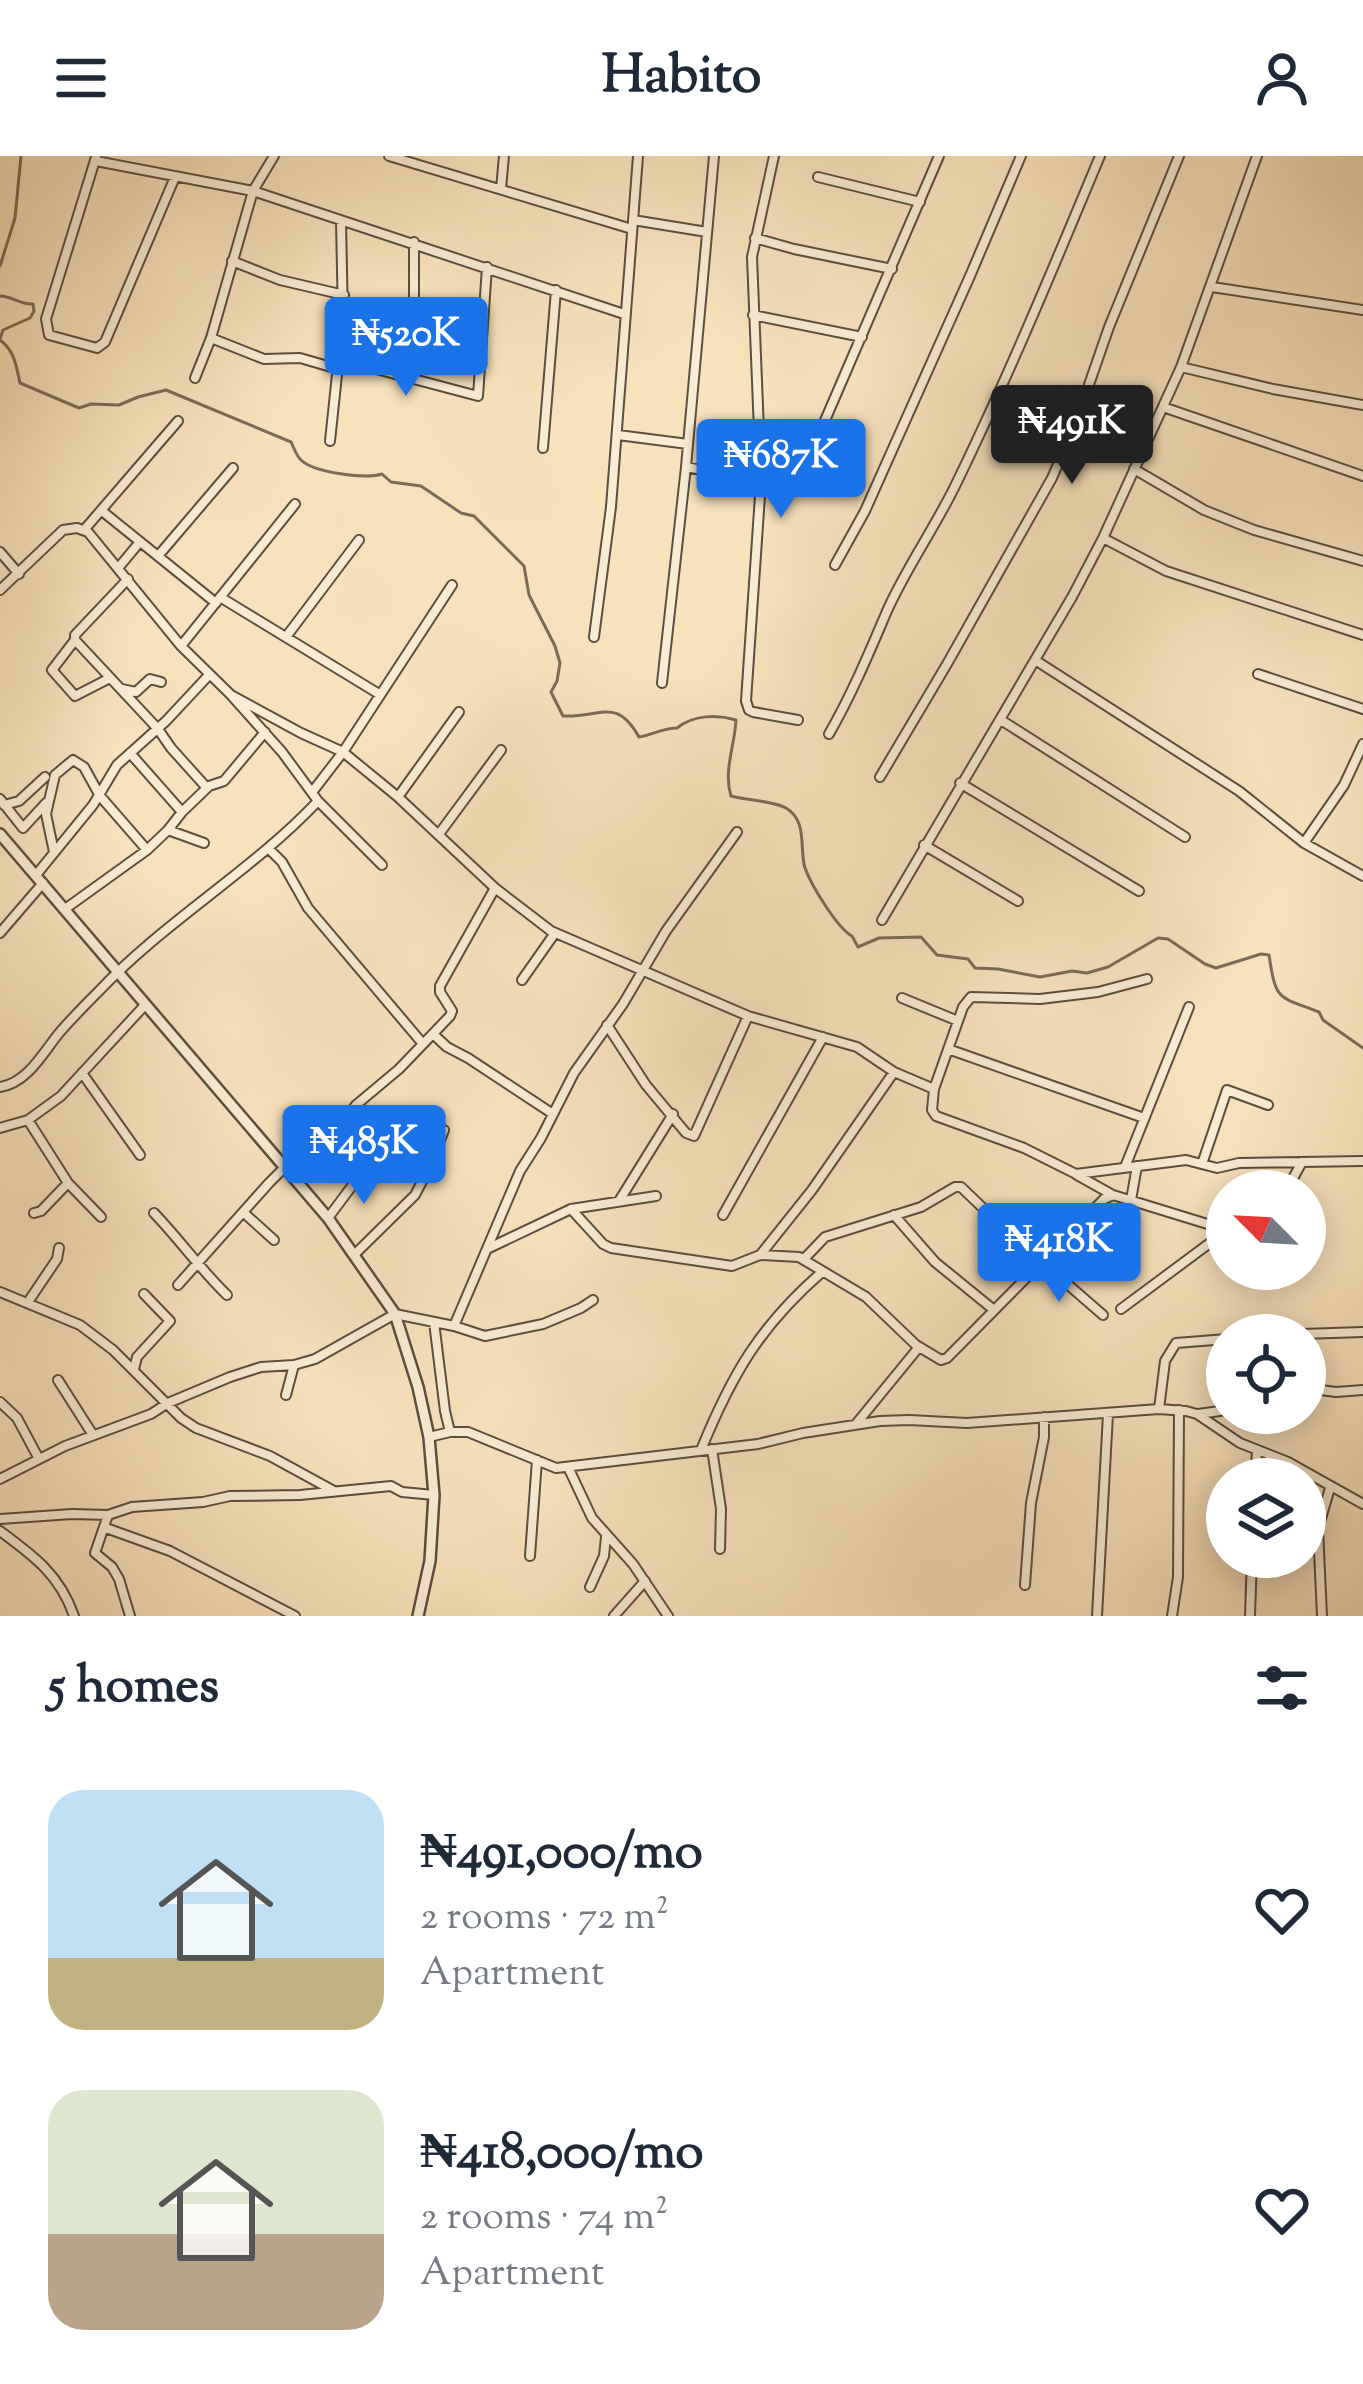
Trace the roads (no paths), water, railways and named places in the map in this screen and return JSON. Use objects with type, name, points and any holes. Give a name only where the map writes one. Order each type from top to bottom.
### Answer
[{"type":"street","points":[[195,378],[254,191],[274,156]]},
{"type":"street","points":[[389,156],[632,224],[707,232]]},
{"type":"street","points":[[501,189],[504,156]]},
{"type":"street","points":[[595,637],[618,435],[638,156]]},
{"type":"street","points":[[662,682],[714,156]]},
{"type":"street","points":[[774,156],[752,257],[761,481],[746,706],[754,712],[798,720]]},
{"type":"street","points":[[818,439],[939,156]]},
{"type":"street","points":[[835,565],[865,511],[1021,156]]},
{"type":"street","points":[[829,734],[852,694],[887,611],[967,462],[1100,156]]},
{"type":"street","points":[[880,777],[1052,478],[1179,156]]},
{"type":"street","points":[[882,920],[1102,538],[1181,368],[1257,156]]},
{"type":"street","points":[[176,177],[105,342],[97,348],[49,335],[46,319],[96,159],[254,191],[624,314]]},
{"type":"street","points":[[818,177],[920,202]]},
{"type":"street","points":[[330,441],[344,295],[341,221]]},
{"type":"street","points":[[755,238],[892,269]]},
{"type":"street","points":[[408,376],[414,242]]},
{"type":"street","points":[[232,261],[280,280],[344,295]]},
{"type":"street","points":[[211,338],[264,358],[300,358],[408,376],[478,396],[487,267]]},
{"type":"street","points":[[1212,287],[1363,310]]},
{"type":"street","points":[[543,448],[556,290]]},
{"type":"street","points":[[753,315],[862,337]]},
{"type":"street","points":[[1181,368],[1363,405]]},
{"type":"street","points":[[1163,406],[1363,476]]},
{"type":"street","points":[[0,590],[63,530],[84,530],[178,421]]},
{"type":"street","points":[[618,435],[688,444]]},
{"type":"street","points":[[686,467],[761,481]]},
{"type":"street","points":[[158,556],[232,468]]},
{"type":"street","points":[[1134,469],[1221,517],[1363,561]]},
{"type":"street","points":[[181,646],[296,504]]},
{"type":"street","points":[[102,511],[218,600],[379,694]]},
{"type":"street","points":[[84,530],[181,646],[265,732],[315,796],[382,865]]},
{"type":"street","points":[[1102,538],[1166,571],[1363,635]]},
{"type":"street","points":[[286,637],[359,540]]},
{"type":"street","points":[[118,567],[139,543]]},
{"type":"street","points":[[0,552],[19,574]]},
{"type":"street","points":[[110,677],[75,696],[52,670],[75,635],[128,579]]},
{"type":"street","points":[[0,1087],[16,1081],[38,1061],[118,971],[268,848],[315,796],[452,585]]},
{"type":"street","points":[[75,640],[207,788]]},
{"type":"street","points":[[1035,660],[1239,791],[1304,843],[1363,876]]},
{"type":"street","points":[[1258,674],[1363,709]]},
{"type":"street","points":[[0,933],[54,852],[100,796],[117,765],[208,675]]},
{"type":"street","points":[[120,688],[136,692],[149,679],[160,682]]},
{"type":"street","points":[[231,695],[343,752],[496,888],[556,933],[748,1016],[857,1047],[894,1072],[934,1089]]},
{"type":"street","points":[[398,797],[459,712]]},
{"type":"street","points":[[1001,720],[1185,837]]},
{"type":"street","points":[[65,909],[147,850],[207,788],[224,781],[265,732]]},
{"type":"street","points":[[1304,843],[1344,785],[1363,744]]},
{"type":"street","points":[[440,834],[501,750]]},
{"type":"street","points":[[130,753],[182,812]]},
{"type":"street","points":[[54,852],[46,814],[55,775],[73,760],[85,767],[100,796],[147,850]]},
{"type":"street","points":[[2,802],[19,801],[45,777]]},
{"type":"street","points":[[960,783],[1139,891]]},
{"type":"street","points":[[2,802],[23,828],[50,799]]},
{"type":"street","points":[[168,830],[204,843]]},
{"type":"street","points":[[454,1326],[520,1172],[574,1072],[737,832]]},
{"type":"street","points":[[0,834],[328,1218],[395,1313],[429,1436],[434,1496],[430,1561],[418,1616]]},
{"type":"street","points":[[924,845],[1018,902]]},
{"type":"street","points":[[268,848],[282,862],[308,908],[423,1044]]},
{"type":"street","points":[[178,1285],[285,1167],[314,1151],[452,1014],[440,986],[496,888]]},
{"type":"street","points":[[522,980],[556,933]]},
{"type":"street","points":[[1121,1309],[1227,1230],[1113,1195],[1024,1148],[932,1110],[934,1089],[963,1006],[971,997],[1040,999],[1098,992],[1148,979]]},
{"type":"street","points":[[902,998],[958,1021]]},
{"type":"street","points":[[0,1128],[28,1120],[61,1096],[145,1005]]},
{"type":"street","points":[[1125,1167],[1189,1007]]},
{"type":"street","points":[[607,1025],[646,1085],[686,1133],[694,1136],[748,1016]]},
{"type":"street","points":[[433,1034],[553,1114]]},
{"type":"street","points":[[723,1215],[823,1037]]},
{"type":"street","points":[[948,1049],[1144,1118]]},
{"type":"street","points":[[760,1255],[894,1072]]},
{"type":"street","points":[[82,1073],[140,1155]]},
{"type":"street","points":[[1202,1164],[1227,1090],[1268,1105]]},
{"type":"street","points":[[618,1202],[673,1114]]},
{"type":"street","points":[[28,1120],[68,1183],[100,1217]]},
{"type":"street","points":[[353,1255],[415,1195],[444,1130]]},
{"type":"street","points":[[328,1218],[398,1135]]},
{"type":"street","points":[[1076,1174],[1186,1160],[1217,1168],[1239,1163],[1363,1162]]},
{"type":"street","points":[[1298,1170],[1302,1162]]},
{"type":"street","points":[[1130,1200],[1137,1166]]},
{"type":"street","points":[[34,1213],[68,1183]]},
{"type":"street","points":[[804,1259],[825,1237],[921,1207],[955,1187],[961,1187],[1011,1235]]},
{"type":"street","points":[[571,1209],[611,1249],[732,1266],[760,1255],[804,1259],[866,1297],[919,1347],[945,1360],[1113,1195]]},
{"type":"street","points":[[488,1249],[571,1209],[656,1196]]},
{"type":"street","points":[[154,1213],[227,1295]]},
{"type":"street","points":[[243,1213],[274,1240]]},
{"type":"street","points":[[894,1214],[935,1262],[994,1310]]},
{"type":"street","points":[[28,1302],[57,1259],[59,1248]]},
{"type":"street","points":[[1042,1262],[1103,1315]]},
{"type":"street","points":[[701,1450],[754,1344],[822,1272]]},
{"type":"street","points":[[0,1292],[80,1325],[196,1428],[270,1456],[334,1491]]},
{"type":"street","points":[[134,1370],[137,1357],[170,1321],[144,1294]]},
{"type":"street","points":[[0,1480],[230,1377],[261,1367],[294,1366],[395,1313],[485,1336],[543,1324],[593,1300]]},
{"type":"street","points":[[434,1322],[450,1432]]},
{"type":"street","points":[[1326,1333],[1363,1332]]},
{"type":"street","points":[[1159,1409],[1165,1361],[1176,1343],[1206,1341]]},
{"type":"street","points":[[855,1425],[919,1347]]},
{"type":"street","points":[[286,1395],[294,1366]]},
{"type":"street","points":[[58,1380],[93,1435]]},
{"type":"street","points":[[1326,1391],[1363,1390]]},
{"type":"street","points":[[0,1402],[17,1418],[40,1459]]},
{"type":"street","points":[[429,1436],[468,1432],[556,1468],[908,1420],[967,1423],[1159,1409],[1206,1413]]},
{"type":"street","points":[[1172,1616],[1178,1577],[1179,1410]]},
{"type":"street","points":[[1097,1616],[1108,1414]]},
{"type":"street","points":[[1197,1414],[1240,1443],[1288,1462],[1363,1504]]},
{"type":"street","points":[[1025,1585],[1031,1503],[1045,1417]]},
{"type":"street","points":[[712,1449],[721,1509],[720,1549]]},
{"type":"street","points":[[1257,1450],[1257,1458]]},
{"type":"street","points":[[530,1556],[537,1460]]},
{"type":"street","points":[[568,1467],[592,1518],[668,1616]]},
{"type":"street","points":[[0,1519],[108,1515],[132,1507],[230,1496],[391,1486],[434,1496]]},
{"type":"street","points":[[1322,1616],[1318,1529],[1330,1488]]},
{"type":"street","points":[[108,1515],[95,1552],[112,1567],[132,1614]]},
{"type":"street","points":[[106,1528],[170,1551],[295,1616]]},
{"type":"street","points":[[0,1531],[43,1563],[68,1597],[74,1616]]},
{"type":"street","points":[[590,1587],[604,1556],[606,1535]]},
{"type":"street","points":[[1250,1616],[1251,1578]]},
{"type":"street","points":[[614,1616],[645,1581]]},
{"type":"waterway","points":[[0,266],[15,218],[21,156]]},
{"type":"waterway","points":[[0,296],[33,304],[34,311],[30,318],[3,330],[0,339]]},
{"type":"waterway","points":[[0,340],[12,354],[20,383],[79,408],[119,405],[166,390],[291,442],[308,465],[353,475],[382,474],[391,482],[421,486],[461,513],[474,516],[524,566],[529,595],[560,663],[551,692],[563,716],[615,713],[639,737],[698,718],[736,720],[729,768],[731,796],[774,804],[793,813],[808,876],[858,947],[879,938],[921,937],[937,955],[968,959],[975,968],[1040,977],[1108,967],[1158,938],[1168,939],[1216,968],[1269,955],[1281,995],[1319,1012],[1323,1020],[1363,1048]]}]
